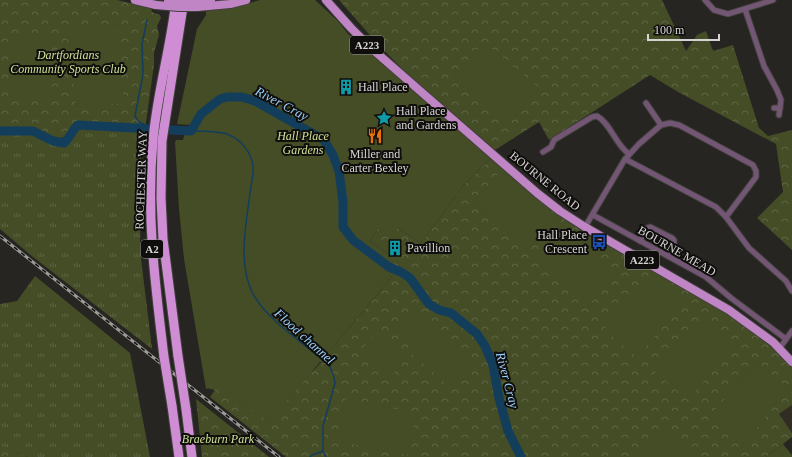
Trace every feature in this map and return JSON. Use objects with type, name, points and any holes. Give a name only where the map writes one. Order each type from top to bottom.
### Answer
[{"type":"highway","points":[[160,90],[160,76],[171,0]]},
{"type":"highway","name":"ROCHESTER WAY","points":[[176,0],[164,76],[155,120],[150,191],[150,226],[164,357],[179,457]]},
{"type":"highway","name":"ROCHESTER WAY","points":[[184,0],[162,141],[161,198],[163,239],[192,457]]},
{"type":"highway","points":[[171,84],[194,3]]},
{"type":"main road","points":[[135,0],[156,5],[179,7],[211,0]]},
{"type":"main road","points":[[168,0],[194,3],[230,4],[246,0]]},
{"type":"main road","name":"BOURNE ROAD","points":[[326,0],[371,48],[537,193],[560,211],[729,310],[764,335],[792,362]]},
{"type":"street","points":[[705,0],[714,10],[728,14],[773,0]]},
{"type":"street","points":[[745,9],[764,66],[778,90],[781,100],[779,115]]},
{"type":"street","points":[[646,103],[661,125]]},
{"type":"street","points":[[774,108],[780,108]]},
{"type":"street","points":[[543,152],[551,147],[554,140],[592,117],[597,116],[602,119],[623,150],[628,154]]},
{"type":"street","points":[[585,227],[628,154],[661,125],[670,124],[680,125],[753,165],[756,171],[756,177],[726,217]]},
{"type":"street","points":[[625,159],[709,203],[726,217],[749,248],[792,288]]},
{"type":"street","name":"BOURNE MEAD","points":[[593,215],[714,282],[731,298],[786,339]]},
{"type":"street","points":[[640,240],[648,227],[665,234],[672,238],[674,242],[668,256]]},
{"type":"street","points":[[779,349],[792,331]]},
{"type":"shaded area","points":[[792,405],[792,433],[779,414]]},
{"type":"green space","name":"Dartfordians Community Sports Club","points":[[0,0],[117,0],[151,8],[152,12],[160,15],[161,18],[157,26],[159,35],[154,53],[154,65],[145,129],[148,134],[148,138],[141,154],[130,123],[80,122],[73,127],[67,136],[61,138],[51,136],[34,127],[18,129],[0,128]]},
{"type":"green space","name":"Hall Place Gardens","points":[[260,0],[315,0],[338,21],[348,34],[400,76],[491,158],[463,186],[421,243],[398,228],[391,237],[378,228],[370,241],[390,255],[381,269],[392,277],[326,355],[322,362],[320,362],[269,422],[223,389],[217,387],[206,389],[184,259],[175,142],[176,140],[183,140],[191,125],[177,124],[197,29],[206,15],[206,11],[236,7]]},
{"type":"green space","points":[[339,0],[662,0],[686,51],[697,35],[706,31],[713,51],[733,45],[759,128],[768,136],[792,130],[792,250],[757,218],[783,192],[776,144],[678,92],[650,75],[549,140],[539,122],[495,150],[405,72]]},
{"type":"green space","points":[[117,25],[124,103],[76,107],[68,29]]},
{"type":"green space","points":[[12,34],[50,34],[50,101],[12,101]]},
{"type":"green space","points":[[484,42],[539,88],[509,124],[454,78]]},
{"type":"green space","points":[[80,122],[131,123],[141,155],[140,250],[152,349],[33,257],[0,229],[0,128],[18,129],[34,127],[51,136],[61,138],[67,136],[73,127]]},
{"type":"green space","points":[[491,158],[546,206],[591,237],[650,268],[734,317],[774,349],[792,367],[792,405],[779,414],[792,433],[792,437],[766,457],[286,457],[210,397],[215,390],[210,389],[197,312],[312,372],[392,277],[381,270],[381,267],[390,255],[370,241],[378,228],[398,228],[421,243],[463,186]]},
{"type":"green space","points":[[502,170],[556,218],[527,250],[473,202]]},
{"type":"green space","points":[[563,224],[617,273],[589,305],[535,256]]},
{"type":"green space","points":[[650,274],[683,302],[637,357],[604,329]]},
{"type":"green space","points":[[35,276],[130,353],[150,457],[28,457],[0,446],[0,304],[17,301]]},
{"type":"green space","points":[[416,313],[431,326],[413,346],[398,332]]},
{"type":"green space","points":[[702,317],[735,344],[688,400],[655,372]]},
{"type":"green space","points":[[434,328],[471,362],[449,386],[411,353]]},
{"type":"green space","points":[[380,329],[409,356],[391,376],[362,349]]},
{"type":"green space","points":[[756,362],[789,389],[742,445],[709,417]]},
{"type":"green space","name":"Braeburn Park","points":[[196,399],[269,457],[202,457]]},
{"type":"green space","points":[[345,399],[416,413],[408,455],[337,441]]},
{"type":"green space","points":[[665,428],[699,457],[640,457]]},
{"type":"green space","points":[[783,444],[792,457],[766,457]]},
{"type":"green space","points":[[0,446],[4,447],[28,457],[0,457]]},
{"type":"waterway","points":[[147,20],[142,44],[143,74],[135,116],[139,122],[151,128]]},
{"type":"waterway","name":"River Cray","points":[[0,131],[33,131],[53,141],[64,143],[78,125],[191,131],[201,114],[220,99],[227,97],[242,97],[255,101],[324,140],[333,155],[339,171],[343,202],[343,227],[353,240],[389,267],[410,278],[429,304],[439,310],[451,313],[477,334],[485,346],[493,365],[499,398],[508,431],[521,457]]},
{"type":"waterway","name":"Flood channel","points":[[191,131],[227,134],[237,139],[248,151],[253,166],[244,243],[245,268],[248,280],[252,292],[266,312],[276,322],[329,365],[333,374],[335,383],[323,426],[323,451],[326,457]]},
{"type":"waterway","points":[[310,457],[323,451]]},
{"type":"railway","points":[[0,236],[279,457]]},
{"type":"place","name":"Hall Place","points":[[346,87]]},
{"type":"place","name":"Hall Place and Gardens","points":[[384,118]]},
{"type":"place","name":"Miller and Carter Bexley","points":[[375,136]]},
{"type":"place","name":"Hall Place Crescent","points":[[599,242]]},
{"type":"place","name":"Pavillion","points":[[395,248]]}]
